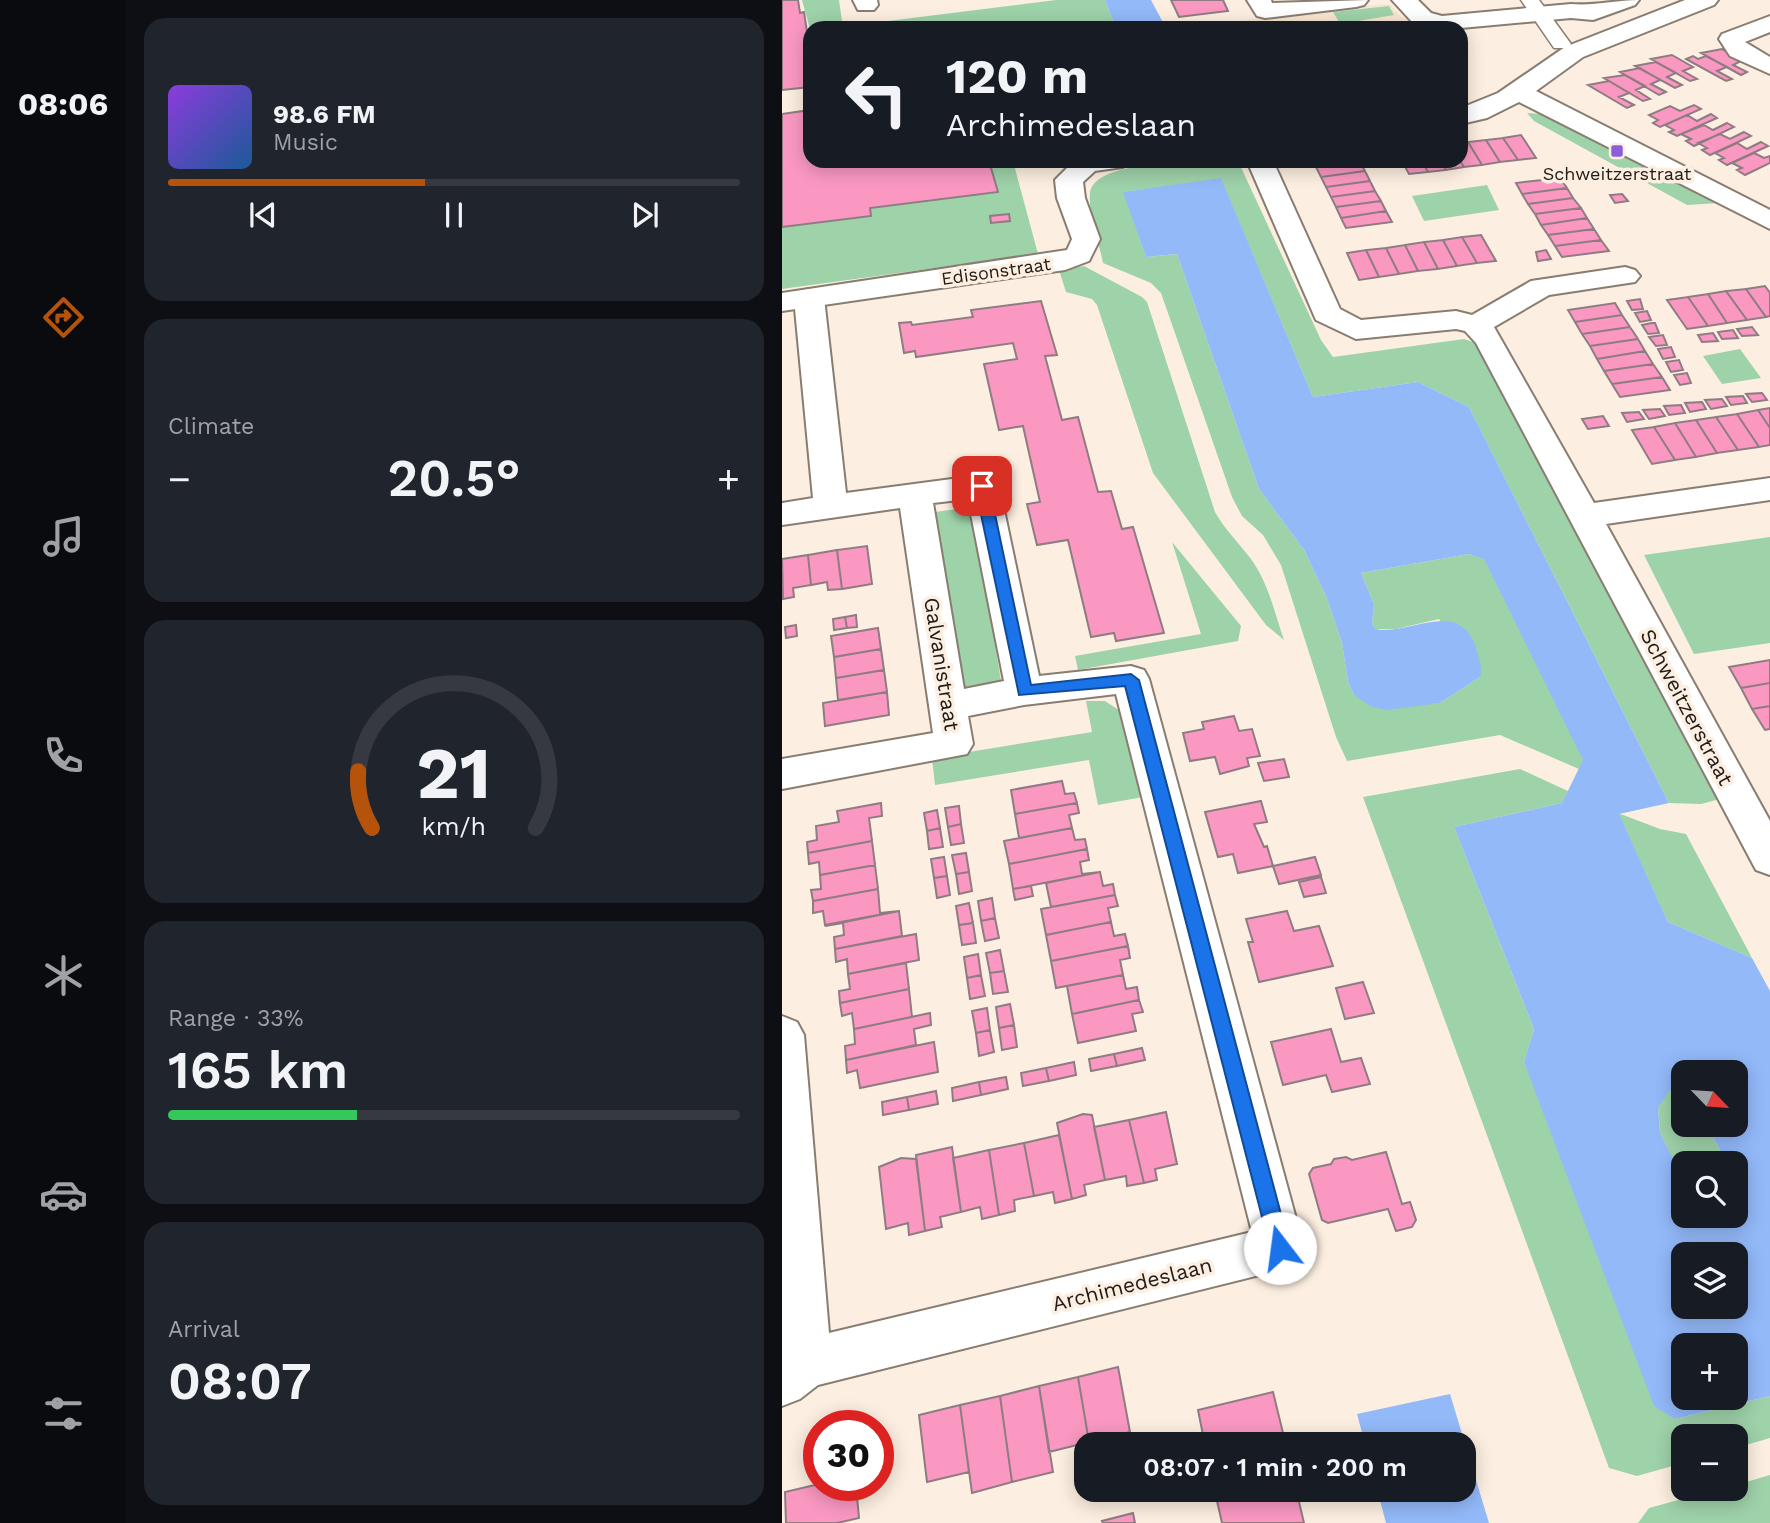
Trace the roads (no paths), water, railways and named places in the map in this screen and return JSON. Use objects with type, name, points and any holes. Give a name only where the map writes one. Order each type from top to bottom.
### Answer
[{"type":"street","points":[[1259,0],[1265,11],[1356,0]]},
{"type":"street","points":[[1404,0],[1423,19],[1440,21]]},
{"type":"street","points":[[1466,21],[1535,7],[1593,13],[1627,0]]},
{"type":"street","points":[[1468,115],[1483,112],[1521,93],[1554,64],[1611,37],[1705,0]]},
{"type":"street","points":[[1535,7],[1561,44]]},
{"type":"street","points":[[1593,13],[1611,37]]},
{"type":"street","points":[[1770,23],[1731,39],[1739,51],[1770,67]]},
{"type":"street","points":[[1521,93],[1770,221]]},
{"type":"street","name":"Edisonstraat","points":[[795,300],[1065,261],[1080,255],[1086,239],[1071,198],[1069,180],[1082,168]]},
{"type":"street","points":[[1263,168],[1327,314],[1340,324],[1356,330],[1456,320],[1476,325],[1541,286],[1625,276]]},
{"type":"street","points":[[795,300],[831,506]]},
{"type":"street","name":"Schweitzerstraat","points":[[1476,325],[1489,340],[1585,516],[1760,822],[1770,859]]},
{"type":"street","points":[[782,513],[982,486],[1024,691]]},
{"type":"street","points":[[1585,516],[1770,489]]},
{"type":"street","name":"Galvanistraat","points":[[782,774],[954,744],[915,495]]},
{"type":"street","name":"Archimedeslaan","points":[[794,1372],[1280,1248],[1131,680],[1024,691],[948,706]]},
{"type":"street","points":[[782,1035],[794,1372]]},
{"type":"water","points":[[1105,0],[1151,0],[1162,21],[1113,21]]},
{"type":"water","points":[[1221,178],[1313,397],[1418,382],[1469,407],[1669,803],[1619,814],[1668,922],[1752,958],[1770,991],[1770,1396],[1748,1401],[1748,1333],[1671,1333],[1671,1410],[1712,1410],[1675,1419],[1654,1406],[1524,1062],[1534,1029],[1454,827],[1562,803],[1583,760],[1484,559],[1469,554],[1361,573],[1374,604],[1372,624],[1376,629],[1390,630],[1447,621],[1459,625],[1470,634],[1481,670],[1480,677],[1440,703],[1386,710],[1372,707],[1354,695],[1348,682],[1342,643],[1326,596],[1304,550],[1259,489],[1177,254],[1146,257],[1123,192]],"holes":[[[1671,1060],[1748,1060],[1748,1138],[1714,1138],[1720,1151],[1748,1151],[1748,1228],[1671,1228],[1671,1155],[1660,1133],[1658,1107],[1671,1089]]]},
{"type":"water","points":[[1450,1394],[1461,1432],[1362,1432],[1357,1414]]},
{"type":"water","points":[[1476,1480],[1489,1523],[1386,1523],[1380,1502],[1476,1502]]},
{"type":"place","name":"Schweitzerstraat","points":[[1617,151]]}]
